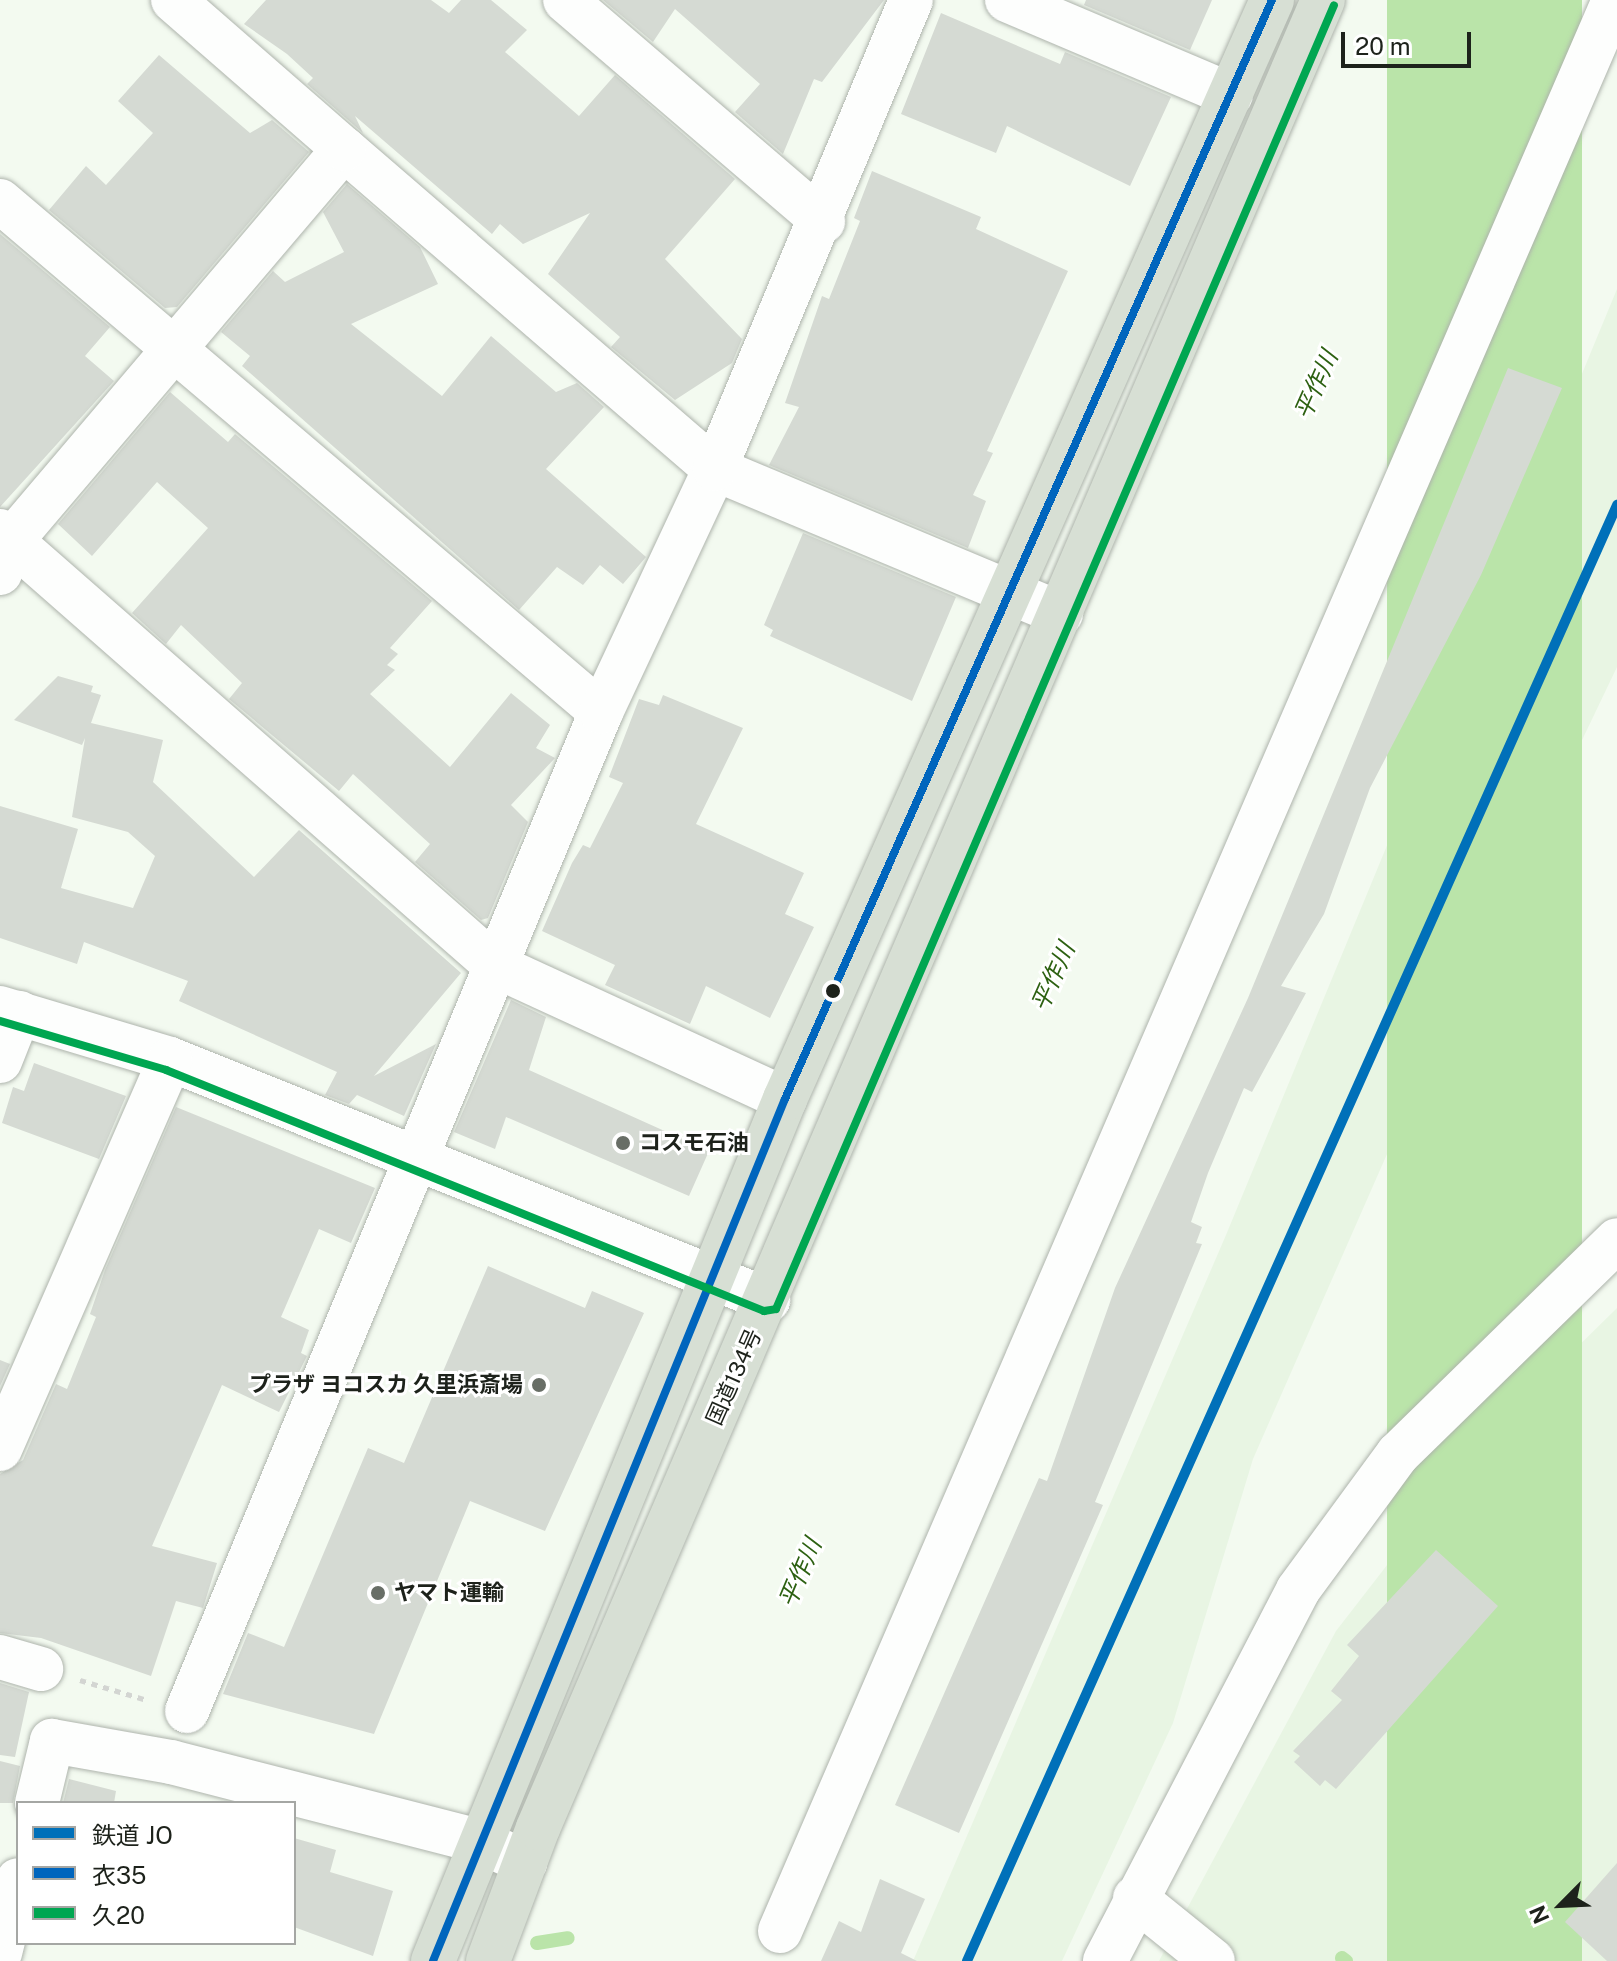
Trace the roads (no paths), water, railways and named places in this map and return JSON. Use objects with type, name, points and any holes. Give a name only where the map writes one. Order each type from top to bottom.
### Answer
[{"type":"highway","points":[[433,1961],[710,1275],[785,1099],[1272,0]]},
{"type":"highway","name":"国道134号","points":[[488,1961],[525,1862],[1323,0]]},
{"type":"street","points":[[173,0],[715,469],[1061,614]]},
{"type":"street","points":[[565,0],[823,221]]},
{"type":"street","points":[[187,1711],[601,712],[715,469],[823,221],[911,0]]},
{"type":"street","points":[[1007,0],[1231,95]]},
{"type":"street","points":[[780,1931],[1614,0]]},
{"type":"street","points":[[344,149],[4,548],[496,966],[785,1099]]},
{"type":"street","points":[[0,201],[601,712]]},
{"type":"street","points":[[0,1061],[9,1011],[170,1059],[416,1162],[768,1300]]},
{"type":"street","points":[[0,1449],[170,1059]]},
{"type":"street","points":[[1105,1961],[1135,1898],[1298,1590],[1380,1478],[1617,1240]]},
{"type":"street","points":[[0,1657],[41,1669]]},
{"type":"street","points":[[37,1801],[52,1741],[171,1762],[479,1841],[525,1862]]},
{"type":"street","points":[[0,1953],[16,1888]]},
{"type":"street","points":[[1135,1898],[1213,1961]]},
{"type":"water","points":[[1387,0],[1582,0],[1582,1961],[1387,1961]]},
{"type":"waterway","points":[[537,1943],[568,1938]]},
{"type":"waterway","points":[[1342,1958],[1346,1961]]},
{"type":"rail line","name":"JO","points":[[967,1961],[1617,505]]},
{"type":"place","name":"コスモ石油","points":[[623,1143]]},
{"type":"place","name":"プラザ ヨコスカ 久里浜斎場","points":[[539,1385]]},
{"type":"place","name":"ヤマト運輸","points":[[378,1593]]},
{"type":"water label","name":"平作川","points":[[1316,385]]},
{"type":"water label","name":"平作川","points":[[1053,977]]},
{"type":"water label","name":"平作川","points":[[800,1573]]}]
